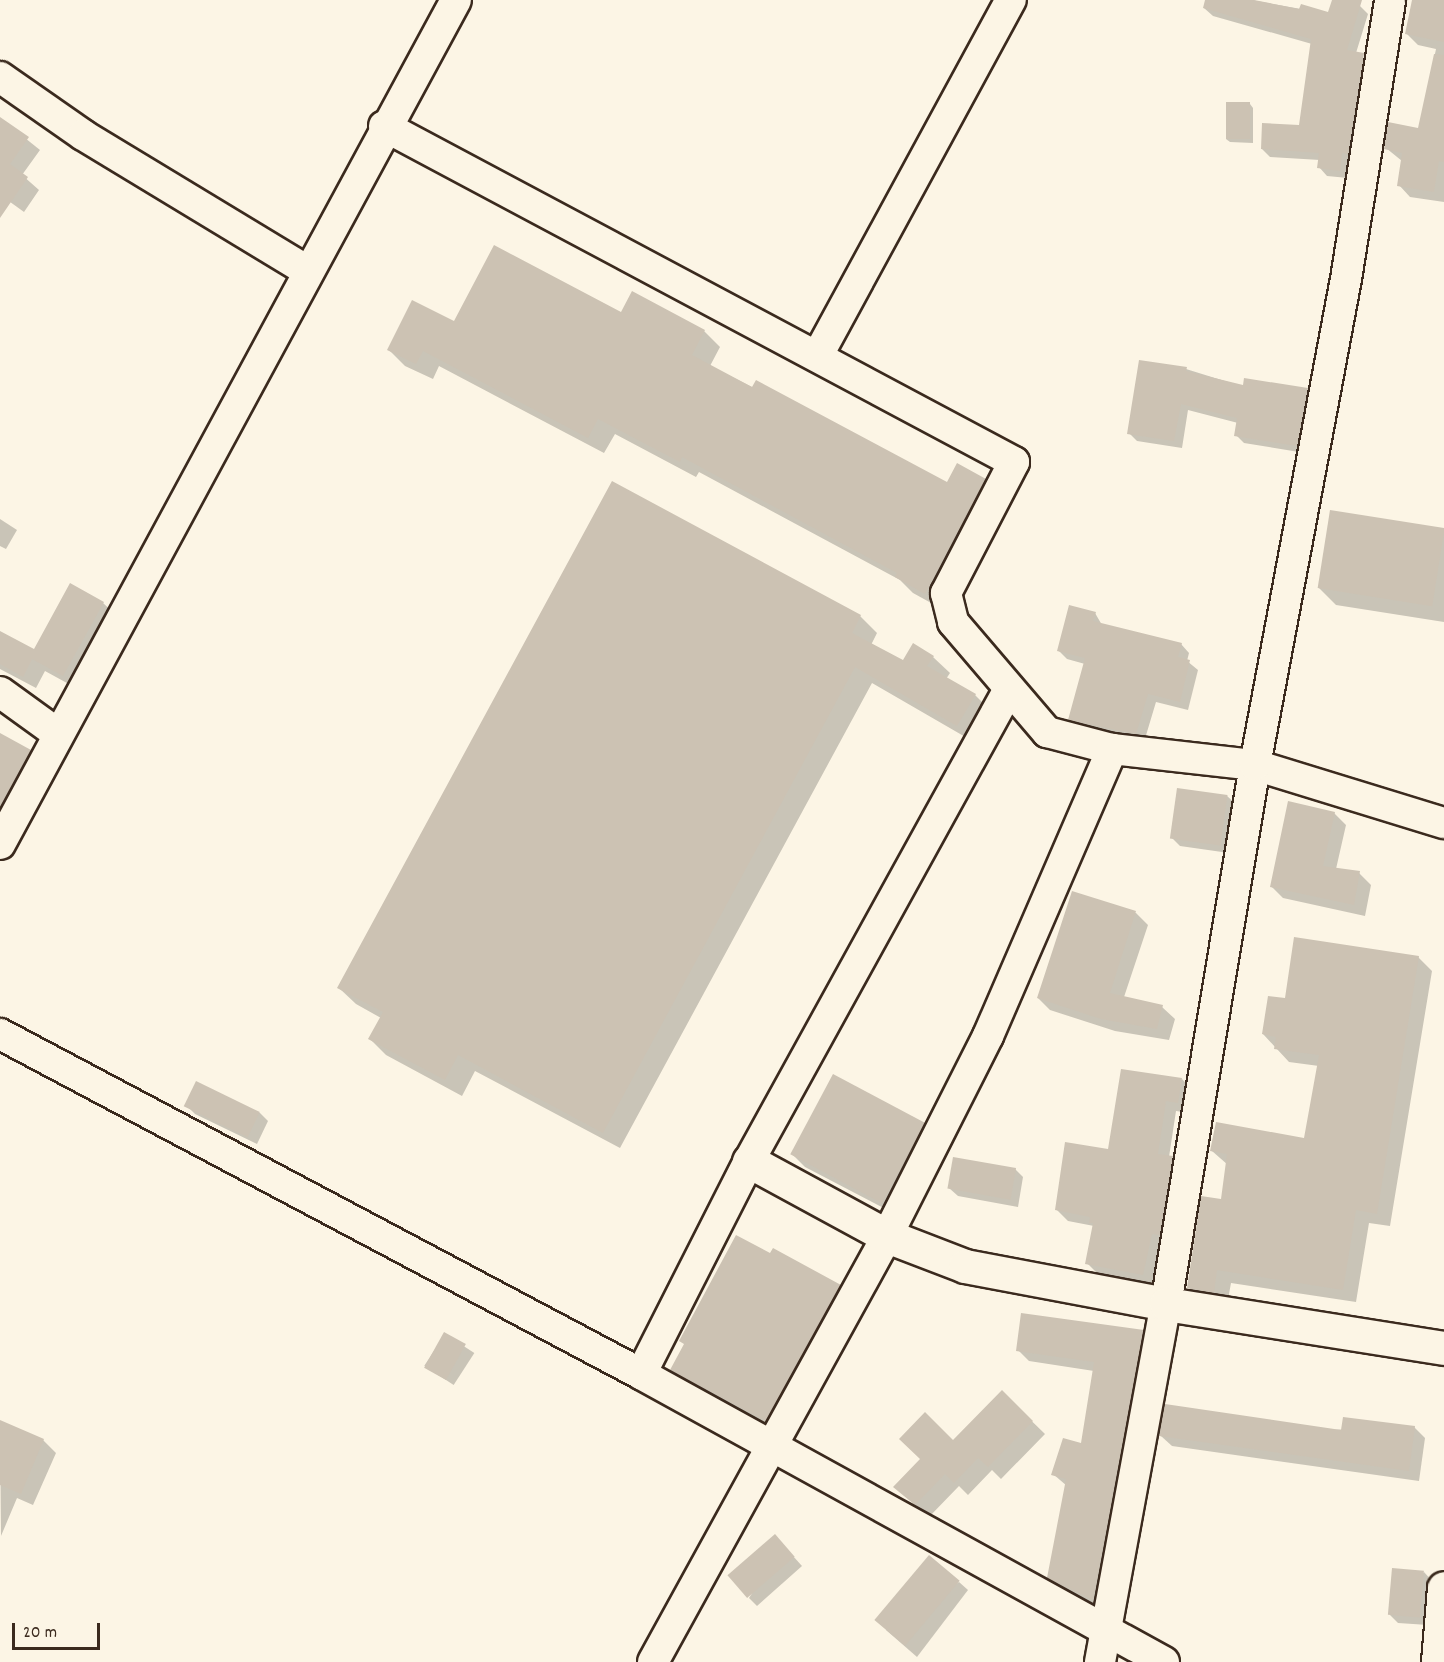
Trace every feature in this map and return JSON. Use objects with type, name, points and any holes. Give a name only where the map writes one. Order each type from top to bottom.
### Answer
[{"type":"street","points":[[0,844],[384,126],[456,0]]},
{"type":"street","points":[[818,356],[1011,0]]},
{"type":"street","points":[[1100,1662],[1166,1304],[1255,765],[1346,279],[1390,0]]},
{"type":"street","points":[[0,77],[82,135],[308,271]]},
{"type":"street","points":[[384,126],[1014,462],[946,593],[952,622],[1047,732],[1112,749],[1255,765],[1444,823]]},
{"type":"street","points":[[641,1374],[749,1161],[1009,689]]},
{"type":"street","points":[[0,692],[58,734]]},
{"type":"street","points":[[653,1662],[887,1236],[988,1035],[1112,749]]},
{"type":"street","points":[[0,1034],[641,1374],[1164,1662]]},
{"type":"street","points":[[749,1161],[887,1236],[965,1266],[1166,1304],[1444,1348]]},
{"type":"street","points":[[1438,1662],[1444,1588]]},
{"type":"building","points":[[1205,0],[1254,0],[1299,9],[1301,4],[1328,12],[1332,0],[1362,0],[1347,50],[1364,53],[1348,154],[1342,153],[1340,171],[1317,168],[1319,153],[1261,149],[1262,123],[1299,125],[1311,39],[1203,8]]},
{"type":"building","points":[[1412,0],[1444,0],[1444,42],[1405,34]]},
{"type":"building","points":[[1434,54],[1444,55],[1444,162],[1439,161],[1434,192],[1397,186],[1402,153],[1384,149],[1388,122],[1418,128]]},
{"type":"building","points":[[1226,102],[1250,102],[1250,139],[1226,139]]},
{"type":"building","points":[[0,117],[29,137],[10,164],[28,177],[0,218]]},
{"type":"building","points":[[494,245],[621,312],[632,291],[705,330],[692,355],[752,387],[756,380],[947,482],[957,463],[986,479],[925,594],[895,577],[897,573],[682,457],[680,462],[598,419],[588,438],[423,351],[416,364],[387,350],[412,300],[454,321]]},
{"type":"building","points":[[1139,360],[1187,367],[1186,371],[1243,385],[1244,378],[1308,388],[1297,446],[1234,436],[1237,418],[1181,404],[1174,441],[1127,434]]},
{"type":"building","points":[[612,481],[861,615],[852,633],[903,660],[913,643],[934,656],[927,666],[976,694],[957,726],[855,667],[603,1133],[458,1055],[445,1080],[368,1039],[383,1012],[337,988]]},
{"type":"building","points":[[1330,510],[1444,528],[1432,606],[1318,588]]},
{"type":"building","points":[[70,583],[104,602],[63,676],[32,659],[23,677],[0,664],[0,631],[34,649]]},
{"type":"building","points":[[1069,605],[1096,612],[1093,621],[1182,643],[1178,657],[1190,660],[1180,702],[1148,694],[1136,734],[1068,720],[1085,658],[1057,651]]},
{"type":"building","points":[[0,733],[31,750],[0,808]]},
{"type":"building","points":[[1177,788],[1228,795],[1220,846],[1170,839]]},
{"type":"building","points":[[1288,801],[1335,812],[1323,866],[1360,871],[1354,905],[1270,887]]},
{"type":"building","points":[[1072,891],[1136,911],[1110,993],[1163,1005],[1157,1029],[1101,1019],[1037,998]]},
{"type":"building","points":[[1294,937],[1419,956],[1377,1214],[1356,1210],[1343,1290],[1217,1270],[1214,1293],[1187,1288],[1201,1196],[1221,1199],[1227,1154],[1210,1151],[1216,1122],[1304,1138],[1319,1055],[1274,1049],[1276,1037],[1262,1034],[1268,996],[1285,998]]},
{"type":"building","points":[[1121,1069],[1182,1078],[1178,1103],[1166,1101],[1158,1154],[1173,1156],[1160,1235],[1152,1234],[1143,1275],[1085,1264],[1093,1223],[1089,1223],[1090,1217],[1055,1210],[1065,1142],[1108,1149]]},
{"type":"building","points":[[833,1074],[925,1123],[882,1203],[790,1154]]},
{"type":"building","points":[[196,1081],[260,1112],[248,1137],[184,1106]]},
{"type":"building","points":[[953,1157],[1016,1168],[1010,1200],[947,1189]]},
{"type":"building","points":[[736,1235],[770,1253],[773,1248],[841,1285],[766,1421],[670,1370],[684,1344],[679,1341]]},
{"type":"building","points":[[1021,1313],[1144,1330],[1093,1600],[1047,1578],[1066,1479],[1051,1475],[1063,1438],[1081,1443],[1094,1362],[1016,1351]]},
{"type":"building","points":[[444,1332],[466,1344],[446,1380],[424,1368]]},
{"type":"building","points":[[1002,1390],[1033,1421],[988,1467],[978,1458],[954,1483],[945,1474],[915,1505],[893,1487],[920,1459],[899,1439],[925,1412],[953,1440]]},
{"type":"building","points":[[1165,1404],[1341,1430],[1343,1417],[1415,1426],[1409,1471],[1159,1436]]},
{"type":"building","points":[[0,1420],[44,1439],[21,1494],[0,1485]]},
{"type":"building","points":[[775,1534],[795,1557],[747,1598],[727,1575]]},
{"type":"building","points":[[929,1555],[960,1581],[905,1646],[874,1620]]},
{"type":"building","points":[[1392,1568],[1424,1571],[1420,1618],[1388,1615]]}]
